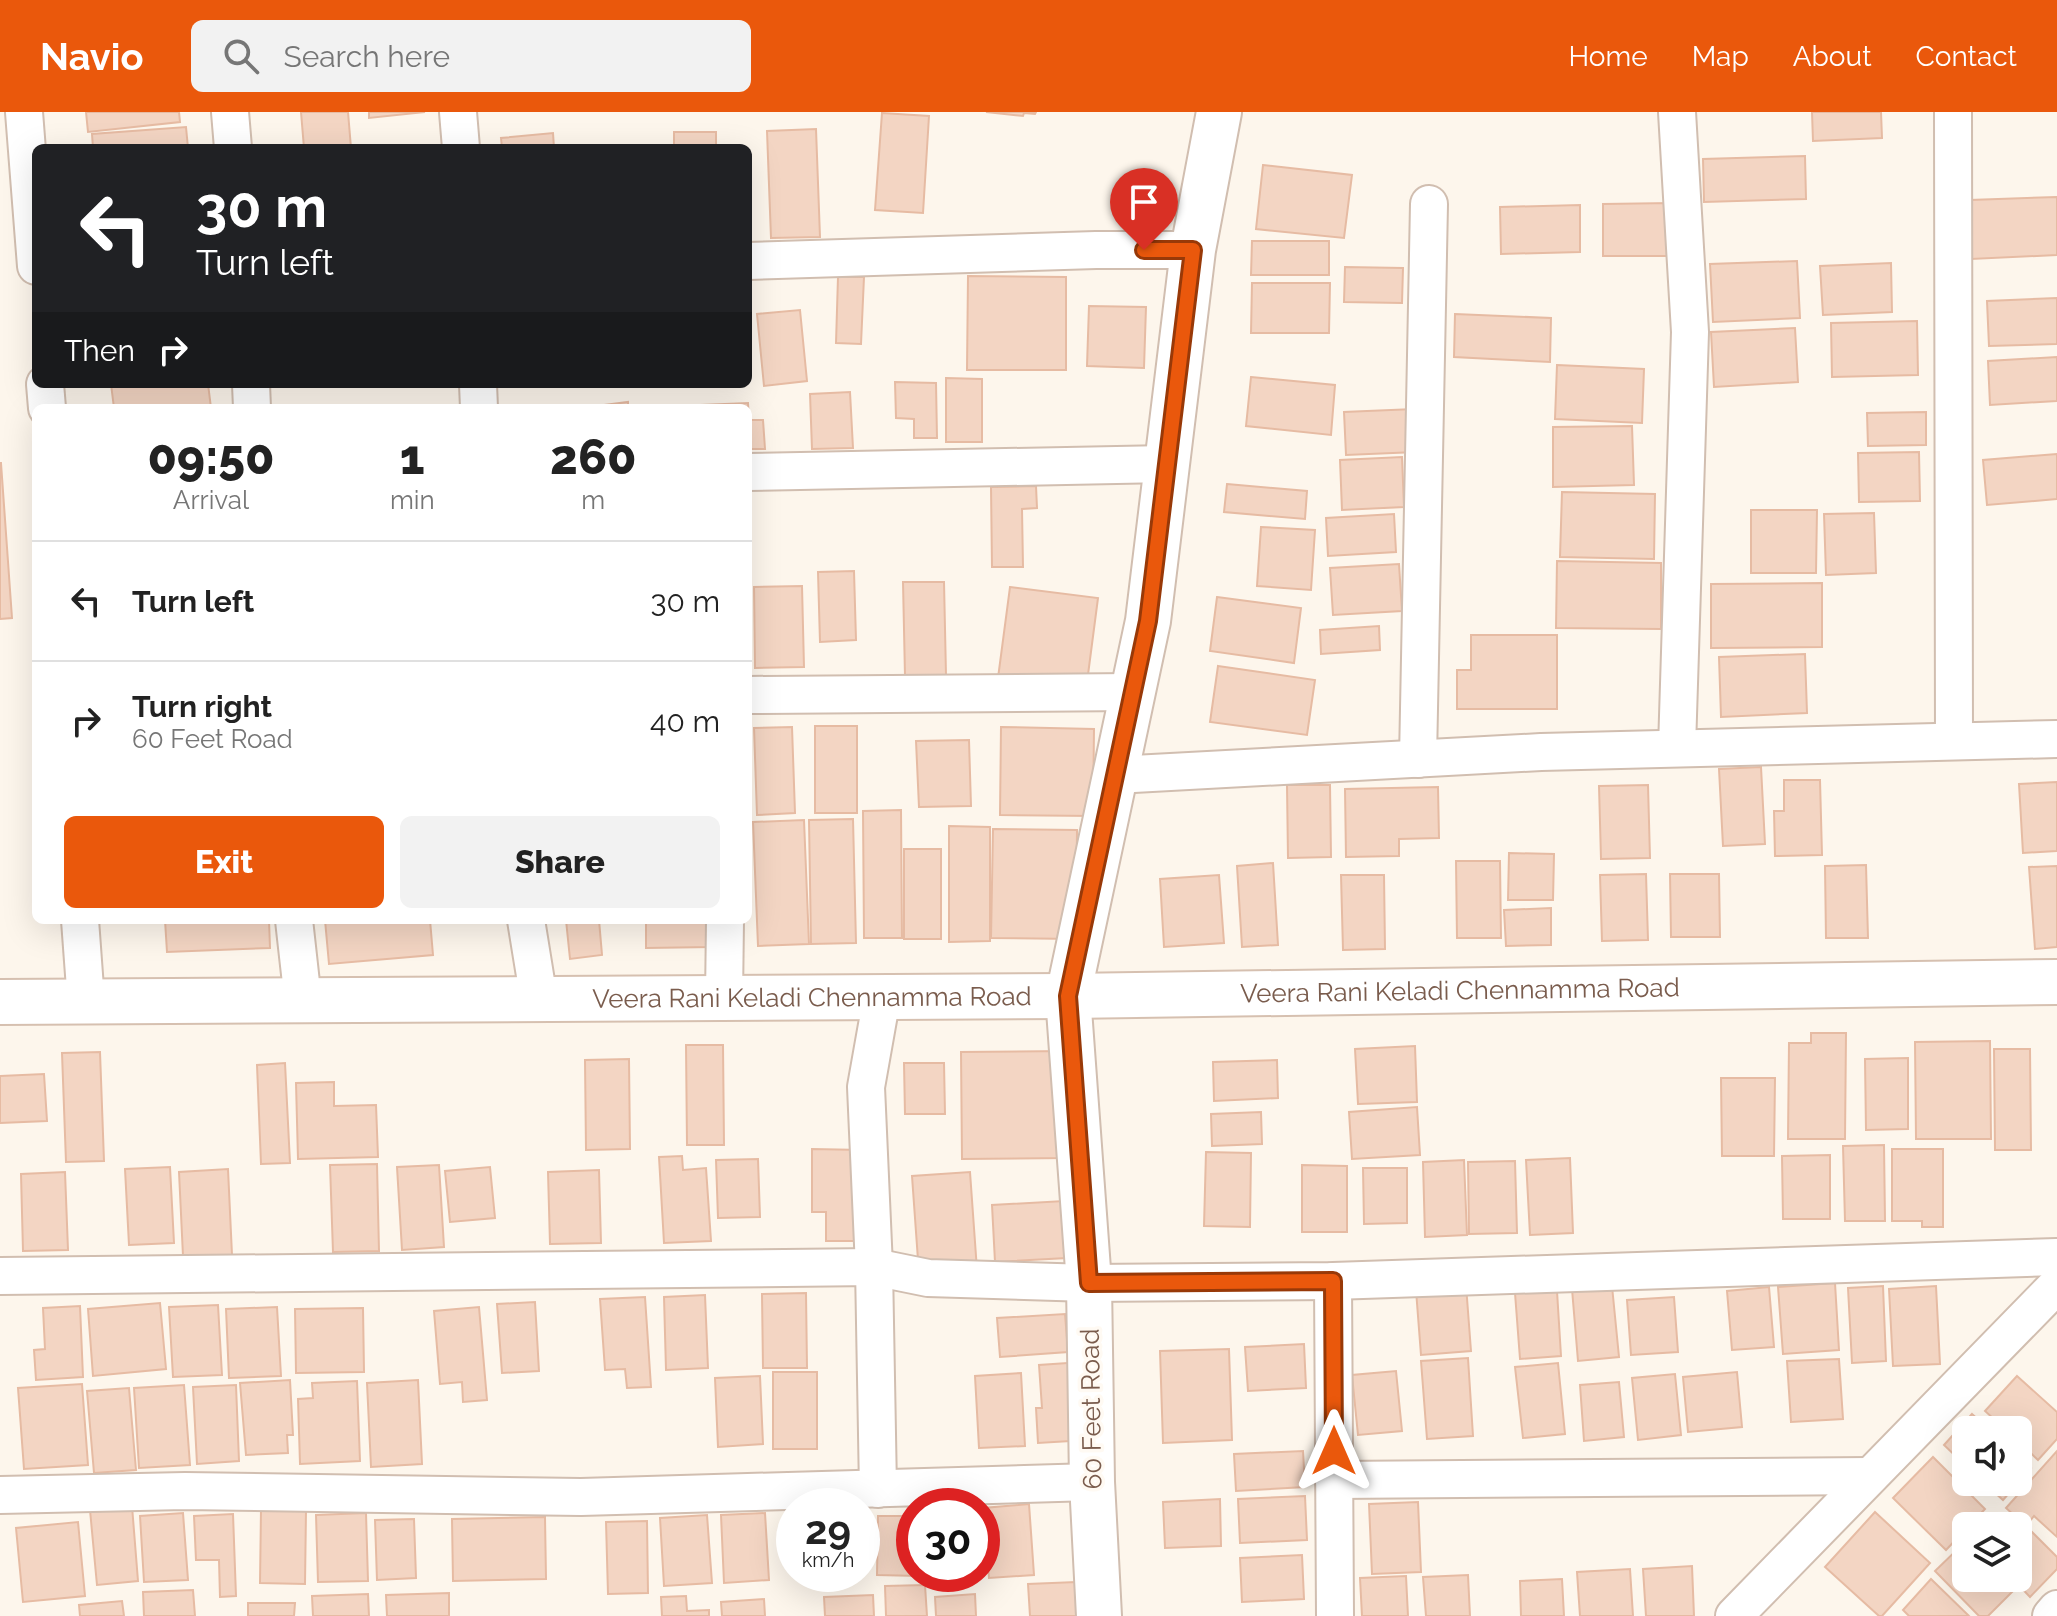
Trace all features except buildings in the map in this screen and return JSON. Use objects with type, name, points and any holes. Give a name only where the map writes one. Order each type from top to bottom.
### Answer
[{"type":"main road","name":"60 Feet Road","points":[[1099,1616],[1092,1482],[1089,1283],[1068,996],[1148,621],[1193,250],[1219,112]]},
{"type":"main road","name":"Veera Rani Keladi Chennamma Road","points":[[0,1002],[1068,996],[2057,982]]},
{"type":"street","points":[[24,112],[32,215]]},
{"type":"street","points":[[230,112],[233,144]]},
{"type":"street","points":[[458,112],[461,144]]},
{"type":"street","points":[[1677,112],[1690,332],[1677,748]]},
{"type":"street","points":[[1953,112],[1954,740]]},
{"type":"street","points":[[1418,759],[1429,204]]},
{"type":"street","points":[[752,261],[1193,250]]},
{"type":"street","points":[[752,472],[1167,464]]},
{"type":"street","points":[[752,695],[1132,692]]},
{"type":"street","points":[[1115,775],[1541,752],[2057,739]]},
{"type":"street","points":[[80,924],[86,1002]]},
{"type":"street","points":[[294,924],[303,1001]]},
{"type":"street","points":[[527,924],[539,1000]]},
{"type":"street","points":[[724,998],[725,924]]},
{"type":"street","points":[[878,1488],[874,1267],[866,1087],[882,997]]},
{"type":"street","points":[[0,1276],[874,1267],[928,1278],[1089,1283],[1333,1281],[2057,1257]]},
{"type":"street","points":[[1333,1281],[1335,1616]]},
{"type":"street","points":[[1734,1616],[2057,1285]]},
{"type":"street","points":[[1334,1480],[1870,1476]]},
{"type":"street","points":[[880,1489],[1092,1482]]},
{"type":"street","points":[[0,1495],[185,1491],[581,1497],[776,1492]]},
{"type":"street","points":[[2051,1616],[2057,1609]]},
{"type":"route","points":[[1144,250],[1193,250],[1148,621],[1068,996],[1089,1283],[1333,1281],[1334,1451]]}]
